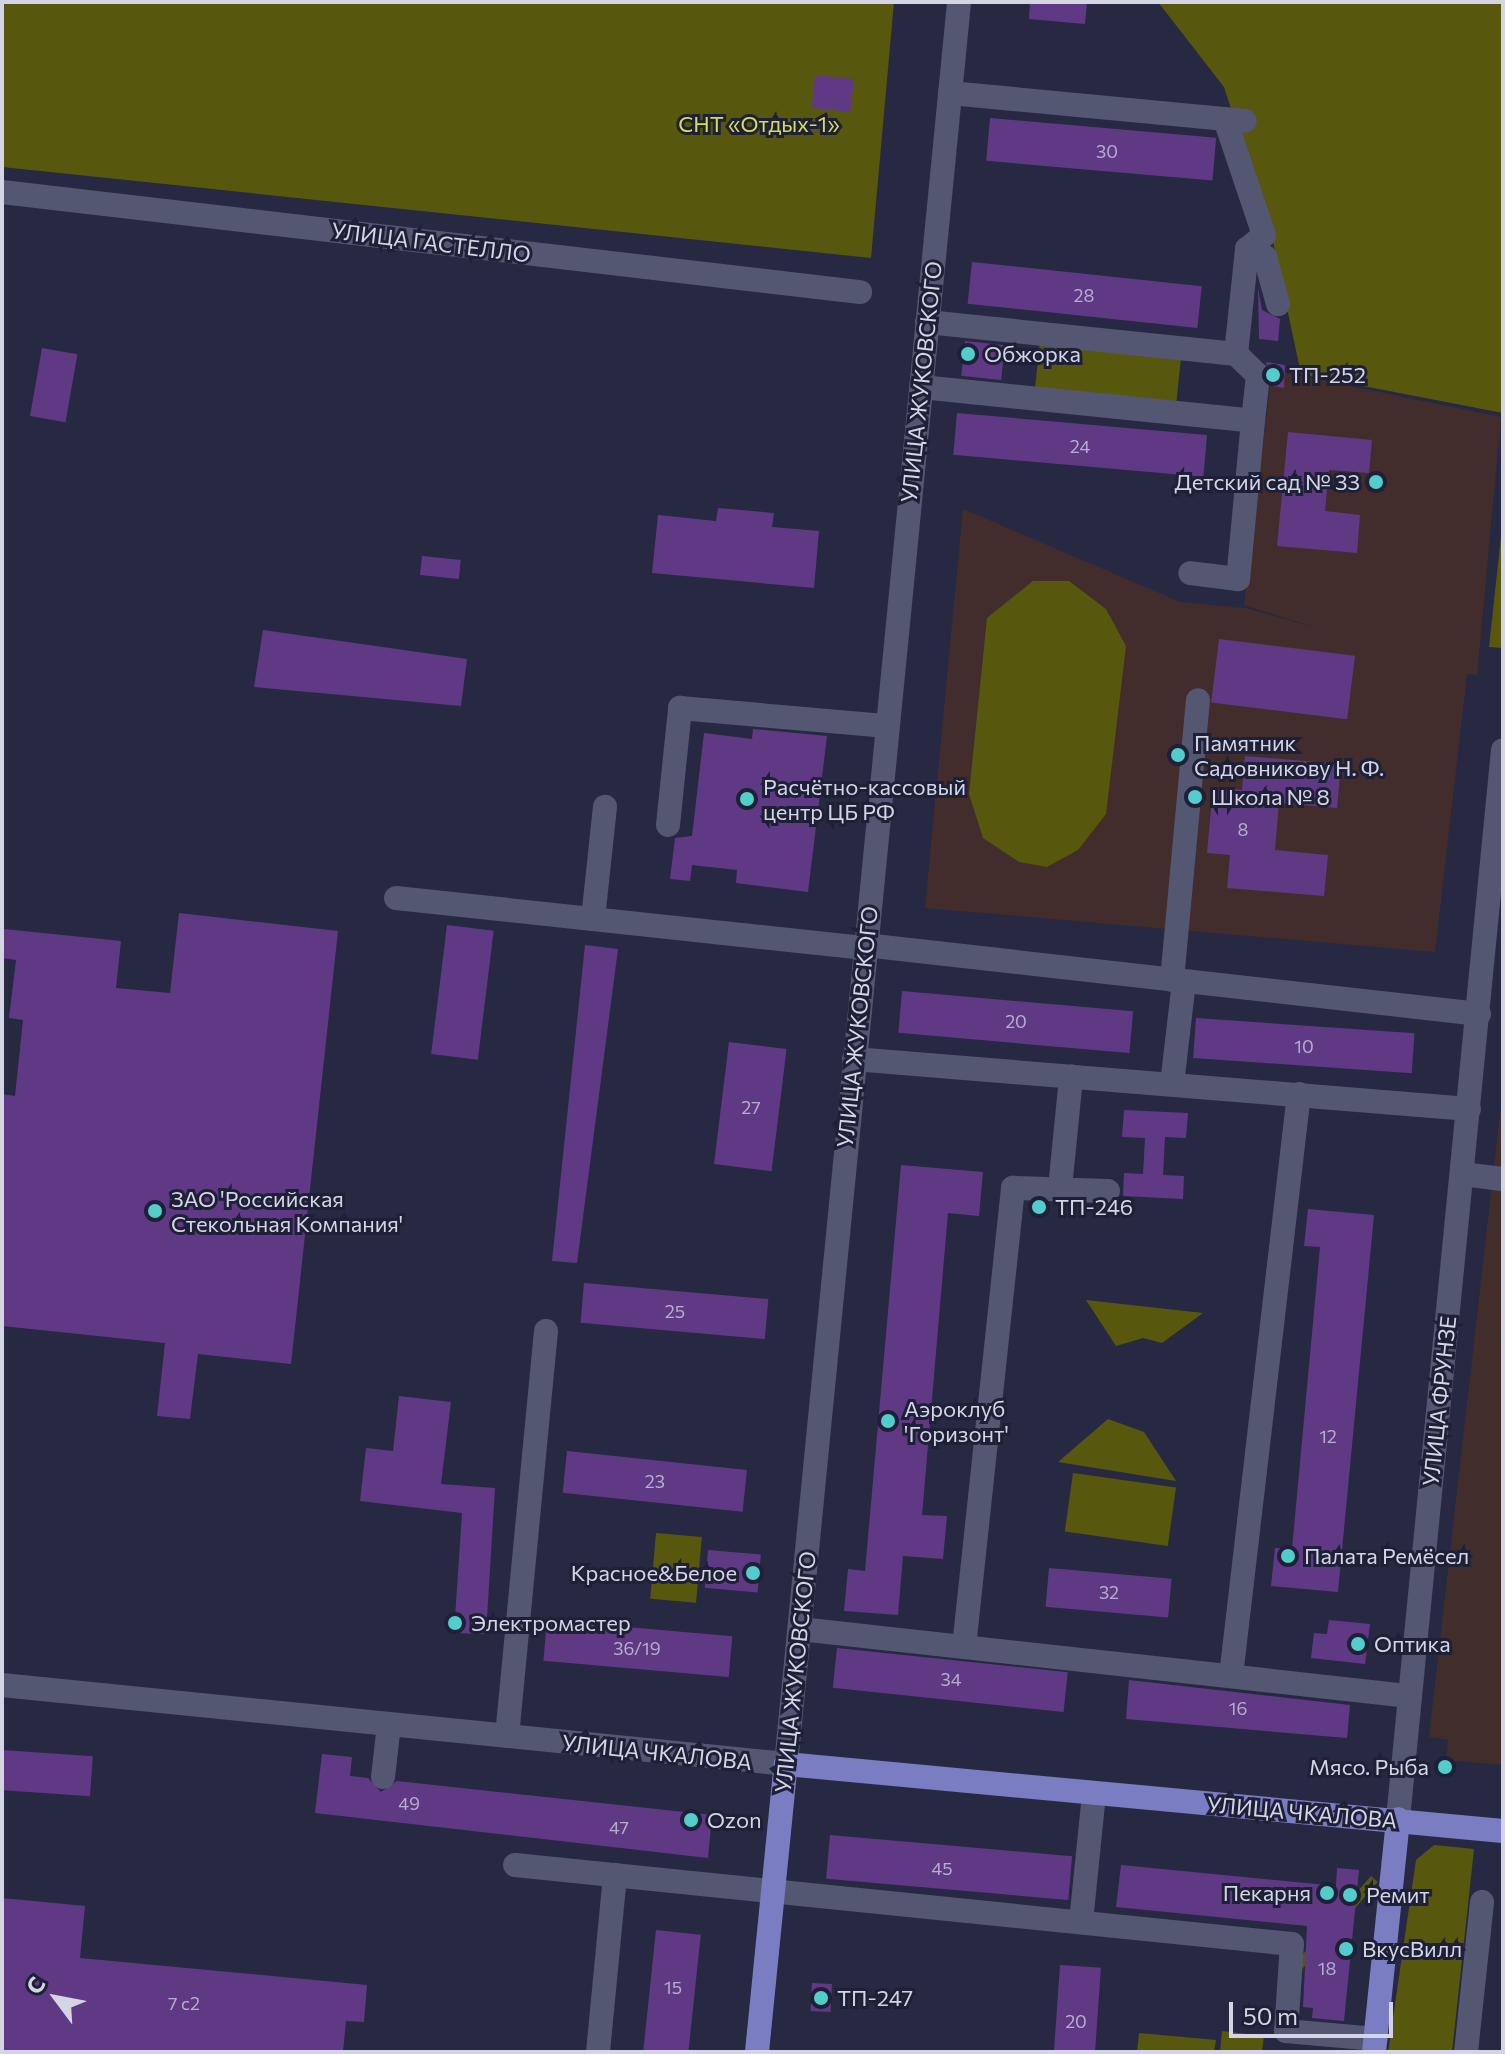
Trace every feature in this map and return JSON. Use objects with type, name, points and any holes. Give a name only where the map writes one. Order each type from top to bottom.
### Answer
[{"type":"main road","name":"УЛИЦА ЧКАЛОВА","points":[[786,1764],[1503,1831]]},
{"type":"main road","name":"УЛИЦА ЖУКОВСКОГО","points":[[757,2052],[786,1764]]},
{"type":"main road","name":"УЛИЦА ФРУНЗЕ","points":[[1375,2046],[1398,1819]]},
{"type":"street","name":"УЛИЦА ЖУКОВСКОГО","points":[[786,1764],[959,2]]},
{"type":"street","points":[[950,93],[1235,120],[1264,235],[1247,249],[1236,354]]},
{"type":"street","name":"УЛИЦА ГАСТЕЛЛО","points":[[2,192],[860,292]]},
{"type":"street","points":[[1247,249],[1265,257],[1278,304]]},
{"type":"street","points":[[927,322],[1236,354],[1258,375],[1238,579],[1190,573]]},
{"type":"street","points":[[921,387],[1253,421]]},
{"type":"street","points":[[1172,1084],[1198,700]]},
{"type":"street","points":[[668,825],[680,708],[887,726]]},
{"type":"street","name":"УЛИЦА ФРУНЗЕ","points":[[1398,1819],[1462,1174],[1497,874],[1503,750]]},
{"type":"street","points":[[593,919],[605,807]]},
{"type":"street","points":[[396,898],[1479,1014]]},
{"type":"street","points":[[854,1059],[1469,1109]]},
{"type":"street","points":[[1060,1188],[1071,1077]]},
{"type":"street","points":[[1231,1676],[1299,1094]]},
{"type":"street","points":[[1462,1174],[1503,1179]]},
{"type":"street","points":[[964,1647],[1013,1188],[1108,1191]]},
{"type":"street","points":[[507,1736],[546,1331]]},
{"type":"street","points":[[800,1629],[1409,1696]]},
{"type":"street","name":"УЛИЦА ЧКАЛОВА","points":[[2,1685],[786,1764]]},
{"type":"street","points":[[383,1777],[389,1724]]},
{"type":"street","points":[[1081,1922],[1094,1795]]},
{"type":"street","points":[[515,1865],[1292,1944],[1284,2041],[1375,2046]]},
{"type":"street","points":[[598,2052],[615,1875]]},
{"type":"street","points":[[1466,2052],[1482,1902]]},
{"type":"shaded area","name":"Школа № 8","points":[[1272,370],[1501,417],[1477,675],[1467,674],[1435,952],[925,908],[963,509],[1180,602],[1245,608],[1324,630],[1244,605]]},
{"type":"shaded area","points":[[1503,1088],[1503,1765],[1446,1760],[1448,1740],[1429,1737]]},
{"type":"green space","name":"СНТ «Отдых-1»","points":[[2,2],[894,2],[871,258],[2,167]]},
{"type":"green space","points":[[1158,2],[1503,2],[1503,413],[1301,374],[1271,232],[1224,87]]},
{"type":"green space","points":[[1040,341],[1181,356],[1176,406],[1035,391]]},
{"type":"green space","points":[[1503,518],[1503,648],[1489,647]]},
{"type":"green space","points":[[1033,581],[1069,581],[1106,609],[1126,646],[1106,814],[1078,850],[1047,867],[1019,862],[983,838],[969,794],[987,618]]},
{"type":"green space","points":[[1086,1300],[1203,1313],[1162,1343],[1143,1338],[1116,1346]]},
{"type":"green space","points":[[1108,1419],[1144,1432],[1176,1481],[1058,1462]]},
{"type":"green space","points":[[1073,1473],[1176,1487],[1168,1546],[1065,1531]]},
{"type":"green space","points":[[656,1533],[702,1537],[696,1603],[650,1599]]},
{"type":"green space","points":[[1434,1845],[1474,1849],[1452,2052],[1388,2052],[1416,1860]]},
{"type":"green space","points":[[1371,1876],[1378,1882],[1293,1980],[1286,1974]]},
{"type":"green space","points":[[1222,2031],[1264,2036],[1262,2052],[1220,2052]]},
{"type":"green space","points":[[1139,2033],[1216,2040],[1214,2052],[1137,2052]]},
{"type":"building","points":[[1030,2],[1087,2],[1085,24],[1029,19]]},
{"type":"building","points":[[815,75],[854,79],[850,112],[812,108]]},
{"type":"building","points":[[990,118],[1216,138],[1212,181],[986,161]]},
{"type":"building","points":[[972,262],[1202,286],[1197,328],[968,304]]},
{"type":"building","points":[[1258,288],[1262,310],[1280,319],[1278,341],[1259,339]]},
{"type":"building","points":[[965,341],[1005,345],[1001,380],[961,376]]},
{"type":"building","points":[[42,348],[77,354],[65,422],[30,416]]},
{"type":"building","name":"ТП-252","points":[[1266,362],[1285,365],[1284,388],[1272,386]]},
{"type":"building","points":[[957,413],[1207,435],[1203,477],[953,455]]},
{"type":"building","points":[[1288,432],[1372,440],[1369,473],[1329,470],[1325,511],[1360,515],[1357,553],[1277,546]]},
{"type":"building","points":[[718,508],[774,513],[772,527],[819,531],[814,588],[652,573],[658,515],[716,521]]},
{"type":"building","points":[[422,556],[461,560],[459,579],[420,575]]},
{"type":"building","points":[[263,630],[467,659],[461,706],[254,687]]},
{"type":"building","points":[[1219,639],[1355,656],[1347,719],[1211,703]]},
{"type":"building","points":[[753,729],[827,736],[808,892],[736,883],[737,870],[692,865],[690,881],[670,879],[675,838],[692,836],[704,733],[752,739]]},
{"type":"building","points":[[1245,756],[1341,764],[1337,808],[1279,803],[1275,850],[1328,855],[1324,896],[1227,888],[1230,855],[1207,853],[1213,787],[1242,790]]},
{"type":"building","name":"ЗАО 'Российская Стекольная Компания'","points":[[179,913],[338,931],[291,1364],[198,1354],[190,1419],[157,1416],[165,1343],[2,1326],[2,1094],[15,1096],[23,1020],[9,1018],[16,960],[2,958],[4,929],[121,941],[116,988],[170,993]]},
{"type":"building","points":[[447,925],[494,931],[478,1060],[431,1054]]},
{"type":"building","points":[[585,945],[618,949],[577,1263],[552,1261]]},
{"type":"building","points":[[902,991],[1133,1011],[1129,1053],[898,1033]]},
{"type":"building","points":[[1196,1018],[1414,1033],[1412,1073],[1193,1058]]},
{"type":"building","points":[[729,1042],[787,1049],[772,1171],[714,1164]]},
{"type":"building","points":[[1124,1110],[1188,1113],[1186,1138],[1165,1137],[1163,1175],[1184,1176],[1183,1199],[1123,1196],[1124,1173],[1143,1174],[1145,1138],[1122,1137]]},
{"type":"building","points":[[901,1165],[983,1172],[979,1216],[948,1213],[922,1515],[947,1516],[943,1559],[903,1556],[898,1615],[844,1611],[848,1569],[865,1571]]},
{"type":"building","points":[[1308,1209],[1374,1215],[1338,1592],[1271,1586],[1275,1548],[1292,1549],[1320,1247],[1304,1246]]},
{"type":"building","points":[[584,1283],[768,1299],[765,1339],[581,1323]]},
{"type":"building","points":[[399,1396],[451,1402],[441,1484],[495,1488],[486,1634],[454,1633],[462,1513],[360,1501],[366,1448],[393,1451]]},
{"type":"building","points":[[567,1451],[747,1470],[743,1512],[563,1493]]},
{"type":"building","points":[[708,1550],[761,1555],[757,1592],[705,1588]]},
{"type":"building","points":[[1049,1568],[1172,1579],[1168,1618],[1046,1607]]},
{"type":"building","points":[[547,1620],[732,1636],[729,1677],[543,1661]]},
{"type":"building","points":[[1329,1620],[1370,1624],[1365,1664],[1311,1658],[1314,1633],[1327,1634]]},
{"type":"building","points":[[837,1648],[1068,1672],[1064,1712],[833,1688]]},
{"type":"building","points":[[1129,1680],[1350,1705],[1347,1738],[1126,1719]]},
{"type":"building","points":[[2,1750],[93,1756],[90,1796],[2,1790]]},
{"type":"building","points":[[322,1754],[352,1757],[350,1776],[368,1778],[381,1792],[397,1781],[712,1815],[708,1858],[315,1813]]},
{"type":"building","points":[[830,1835],[1072,1856],[1068,1900],[826,1879]]},
{"type":"building","points":[[1121,1865],[1336,1886],[1337,1868],[1359,1870],[1344,2021],[1312,2018],[1313,2008],[1303,2007],[1307,1926],[1116,1907]]},
{"type":"building","points":[[2,1898],[85,1906],[80,1958],[367,1985],[364,2022],[346,2021],[343,2052],[2,2052]]},
{"type":"building","points":[[656,1930],[701,1935],[688,2052],[643,2052]]},
{"type":"building","points":[[1060,1965],[1101,1968],[1095,2052],[1054,2052]]},
{"type":"building","name":"ТП-247","points":[[812,1983],[832,1984],[831,2012],[811,2011]]},
{"type":"place","name":"Обжорка","points":[[968,354]]},
{"type":"place","name":"ТП-252","points":[[1273,375]]},
{"type":"place","name":"Детский сад № 33","points":[[1376,482]]},
{"type":"place","name":"Памятник Садовникову Н. Ф.","points":[[1178,755]]},
{"type":"place","name":"Школа № 8","points":[[1195,797]]},
{"type":"place","name":"Расчётно-кассовый центр ЦБ РФ","points":[[747,799]]},
{"type":"place","name":"ТП-246","points":[[1039,1207]]},
{"type":"place","name":"ЗАО 'Российская Стекольная Компания'","points":[[155,1211]]},
{"type":"place","name":"Аэроклуб 'Горизонт'","points":[[888,1421]]},
{"type":"place","name":"Палата Ремёсел","points":[[1288,1556]]},
{"type":"place","name":"Красное&Белое","points":[[753,1573]]},
{"type":"place","name":"Электромастер","points":[[455,1623]]},
{"type":"place","name":"Оптика","points":[[1358,1644]]},
{"type":"place","name":"Мясо. Рыба","points":[[1445,1767]]},
{"type":"place","name":"Ozon","points":[[691,1820]]},
{"type":"place","name":"Пекарня","points":[[1327,1893]]},
{"type":"place","name":"Ремит","points":[[1350,1895]]},
{"type":"place","name":"ВкусВилл","points":[[1346,1949]]},
{"type":"place","name":"ТП-247","points":[[821,1998]]}]
